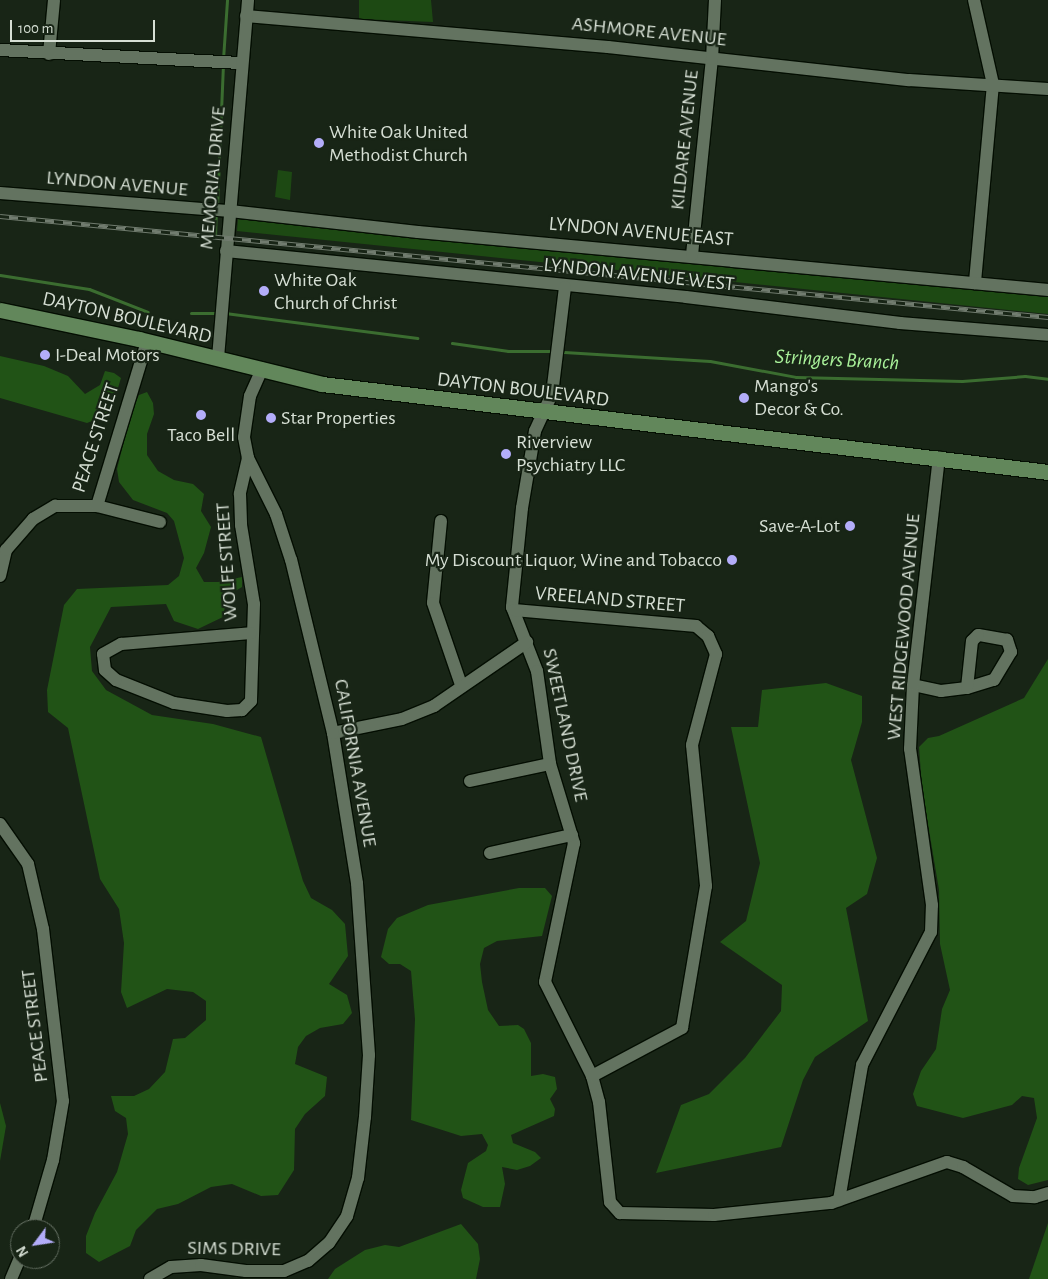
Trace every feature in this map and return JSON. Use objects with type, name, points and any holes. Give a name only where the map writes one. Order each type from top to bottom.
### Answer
[{"type":"main road","name":"DAYTON BOULEVARD","points":[[0,310],[147,341],[322,384],[543,413],[939,457],[1048,472]]},
{"type":"street","points":[[49,54],[54,0]]},
{"type":"street","name":"MEMORIAL DRIVE","points":[[218,358],[241,63],[248,0]]},
{"type":"street","name":"KILDARE AVENUE","points":[[692,255],[712,59],[715,0]]},
{"type":"street","points":[[974,0],[992,84],[975,283]]},
{"type":"street","name":"ASHMORE AVENUE","points":[[246,16],[529,39],[909,80],[1048,89]]},
{"type":"street","points":[[0,50],[241,63]]},
{"type":"street","name":"LYNDON AVENUE","points":[[0,193],[230,211]]},
{"type":"street","name":"LYNDON AVENUE EAST","points":[[230,211],[418,232],[692,255],[1048,290]]},
{"type":"street","name":"LYNDON AVENUE WEST","points":[[226,251],[900,323],[1048,335]]},
{"type":"street","points":[[543,413],[552,394],[565,287]]},
{"type":"street","name":"PEACE STREET","points":[[0,576],[3,549],[33,519],[55,506],[97,506],[147,341]]},
{"type":"street","name":"CALIFORNIA AVENUE","points":[[262,369],[246,413],[244,437],[248,458],[276,514],[291,560],[333,733],[357,883],[369,1055],[358,1178]]},
{"type":"street","name":"SWEETLAND DRIVE","points":[[543,413],[535,431],[521,514],[514,610],[537,671],[550,764],[572,834],[574,858],[555,923],[545,982],[592,1076],[599,1102],[610,1202],[620,1213],[714,1215],[839,1200],[947,1162],[963,1167],[1013,1196],[1035,1197],[1048,1192]]},
{"type":"street","name":"WEST RIDGEWOOD AVENUE","points":[[839,1200],[862,1065],[931,932],[932,905],[912,773],[913,685],[939,457]]},
{"type":"street","name":"WOLFE STREET","points":[[248,458],[240,494],[241,525],[254,604],[251,633],[251,701],[242,710],[174,703],[116,680],[105,670],[103,654],[121,644],[251,633]]},
{"type":"street","points":[[97,506],[160,522]]},
{"type":"street","points":[[441,521],[433,603],[461,685]]},
{"type":"street","name":"VREELAND STREET","points":[[514,610],[696,626],[708,636],[716,654],[692,745],[706,886],[682,1028],[592,1076]]},
{"type":"street","points":[[913,685],[941,691],[967,688],[994,680],[1012,652],[1007,640],[978,635],[972,641],[967,688]]},
{"type":"street","points":[[333,733],[402,719],[434,706],[461,685],[527,642]]},
{"type":"street","points":[[470,780],[550,764]]},
{"type":"street","name":"PEACE STREET","points":[[0,824],[28,864],[43,929],[63,1101],[53,1160],[36,1219]]},
{"type":"street","points":[[490,852],[572,834]]},
{"type":"street","name":"SIMS DRIVE","points":[[150,1279],[171,1267],[201,1265],[246,1271],[284,1271],[308,1262],[329,1243],[347,1216],[358,1178]]},
{"type":"green space","points":[[359,0],[431,0],[433,22],[359,19]]},
{"type":"green space","points":[[278,170],[292,172],[290,200],[275,197]]},
{"type":"green space","points":[[238,219],[1048,296],[1048,314],[237,231]]},
{"type":"green space","points":[[0,356],[44,366],[68,376],[85,394],[100,385],[105,371],[114,373],[121,378],[110,414],[87,423],[0,398]]},
{"type":"green space","points":[[147,392],[153,403],[154,414],[147,434],[147,455],[158,471],[174,480],[193,484],[204,494],[201,511],[211,527],[204,553],[196,568],[204,582],[218,582],[242,577],[242,587],[227,596],[223,617],[198,629],[174,621],[166,604],[111,607],[90,647],[92,671],[106,690],[152,715],[213,724],[261,737],[303,881],[311,898],[332,910],[345,924],[348,956],[329,984],[347,995],[352,1013],[343,1024],[320,1028],[306,1036],[298,1047],[295,1064],[327,1077],[325,1096],[305,1114],[295,1129],[294,1170],[278,1195],[261,1196],[232,1184],[211,1187],[178,1204],[157,1209],[136,1230],[130,1246],[99,1262],[86,1253],[86,1236],[95,1213],[117,1172],[128,1134],[126,1118],[115,1111],[111,1096],[134,1096],[149,1089],[165,1072],[173,1039],[185,1038],[206,1020],[206,1001],[193,992],[167,989],[127,1008],[121,992],[124,943],[119,909],[100,879],[68,728],[48,712],[47,690],[64,605],[77,589],[168,585],[179,576],[184,558],[174,521],[167,513],[133,500],[119,482],[117,469],[132,409],[139,395]]},
{"type":"green space","points":[[1048,659],[1048,1180],[1028,1185],[1018,1179],[1019,1168],[1037,1118],[1034,1098],[1022,1096],[1012,1105],[963,1118],[917,1106],[913,1094],[921,1071],[936,1049],[942,1009],[950,990],[940,944],[939,890],[922,788],[919,747],[928,738],[939,736],[1024,698]]},
{"type":"green space","points":[[826,683],[862,696],[862,722],[851,760],[877,858],[867,894],[846,908],[868,1021],[815,1057],[803,1080],[781,1147],[656,1173],[681,1105],[709,1094],[745,1058],[781,1011],[782,985],[720,942],[746,921],[760,863],[731,727],[758,727],[762,690]]},
{"type":"green space","points":[[519,888],[545,888],[552,896],[542,936],[497,941],[484,948],[480,964],[482,982],[488,1010],[499,1026],[518,1025],[524,1029],[531,1043],[531,1076],[543,1074],[555,1077],[557,1089],[550,1099],[555,1109],[554,1116],[511,1135],[513,1143],[535,1152],[541,1158],[530,1166],[517,1170],[502,1167],[505,1184],[500,1207],[483,1207],[463,1198],[461,1190],[468,1163],[486,1151],[488,1145],[482,1134],[461,1136],[411,1120],[415,1019],[411,971],[400,964],[389,964],[381,957],[388,929],[397,918],[428,905]]},
{"type":"green space","points":[[0,1103],[6,1126],[0,1161]]},
{"type":"green space","points":[[1048,1223],[1048,1279],[1029,1279]]},
{"type":"green space","points":[[461,1224],[478,1244],[480,1259],[476,1279],[328,1279],[335,1269],[365,1250],[385,1245],[399,1247]]},
{"type":"waterway","points":[[223,59],[227,0]]},
{"type":"waterway","points":[[217,207],[223,65]]},
{"type":"waterway","points":[[215,236],[216,213]]},
{"type":"waterway","name":"Stringers Branch","points":[[0,275],[89,289],[148,312]]},
{"type":"waterway","name":"Stringers Branch","points":[[191,313],[218,313]]},
{"type":"waterway","name":"Stringers Branch","points":[[225,313],[417,338]]},
{"type":"waterway","name":"Stringers Branch","points":[[452,343],[508,351],[552,351]]},
{"type":"waterway","name":"Stringers Branch","points":[[564,352],[710,361],[796,377],[962,381],[1025,376],[1048,379]]},
{"type":"railway","points":[[0,216],[1048,317]]},
{"type":"place","name":"White Oak United Methodist Church","points":[[319,143]]},
{"type":"place","name":"White Oak Church of Christ","points":[[264,291]]},
{"type":"place","name":"I-Deal Motors","points":[[45,355]]},
{"type":"place","name":"Mango's Decor & Co.","points":[[744,398]]},
{"type":"place","name":"Taco Bell","points":[[201,415]]},
{"type":"place","name":"Star Properties","points":[[271,418]]},
{"type":"place","name":"Riverview Psychiatry LLC","points":[[506,454]]},
{"type":"place","name":"Save-A-Lot","points":[[850,526]]},
{"type":"place","name":"My Discount Liquor, Wine and Tobacco","points":[[732,560]]}]
